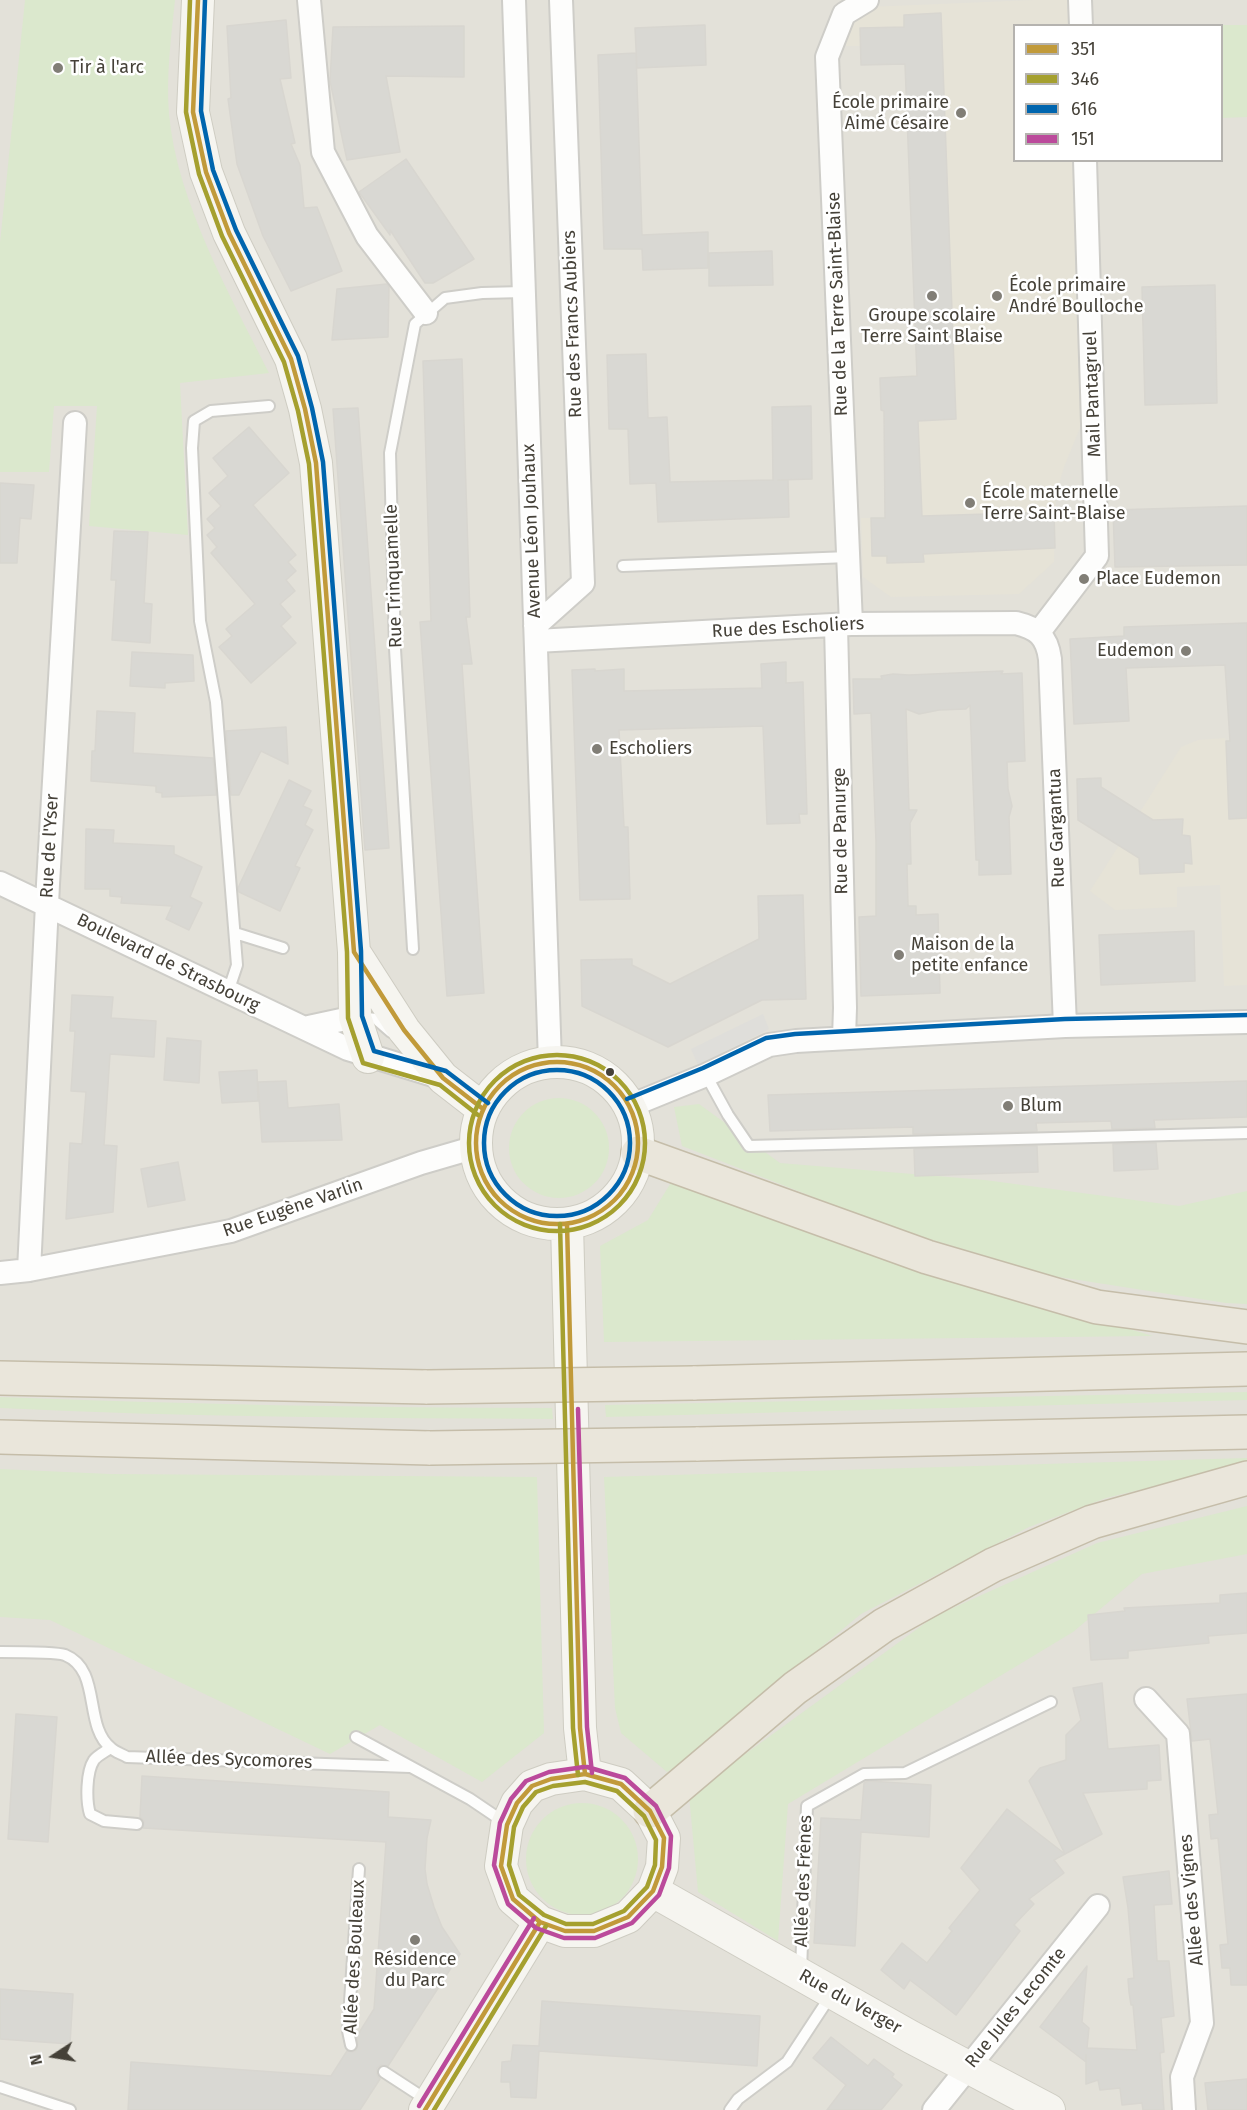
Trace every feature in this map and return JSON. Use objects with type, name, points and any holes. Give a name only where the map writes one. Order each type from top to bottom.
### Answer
[{"type":"highway","points":[[638,1153],[927,1257],[1097,1306],[1247,1327]]},
{"type":"highway","points":[[0,1378],[427,1387],[693,1383],[1247,1369]]},
{"type":"highway","points":[[0,1437],[430,1448],[1247,1432]]},
{"type":"highway","points":[[650,1811],[795,1688],[884,1625],[993,1565],[1092,1522],[1247,1478]]},
{"type":"street","points":[[198,0],[193,112],[206,172],[229,234],[291,359],[305,409],[316,463],[354,952],[355,1017],[368,1057]]},
{"type":"street","points":[[309,0],[323,152],[367,236],[426,313]]},
{"type":"street","name":"Avenue Léon Jouhaux","points":[[514,0],[550,1062]]},
{"type":"street","name":"Rue des Francs Aubiers","points":[[536,634],[583,583],[561,0]]},
{"type":"street","name":"Rue de la Terre Saint-Blaise","points":[[844,625],[848,557],[827,57],[844,14],[867,0]]},
{"type":"street","points":[[1080,0],[1081,24]]},
{"type":"street","name":"Mail Pantagruel","points":[[1039,632],[1097,556],[1085,162]]},
{"type":"street","name":"Rue de l'Yser","points":[[29,1270],[46,905],[75,423]]},
{"type":"street","name":"Rue des Escholiers","points":[[536,634],[1016,622],[1039,632]]},
{"type":"street","name":"Rue de Panurge","points":[[844,625],[844,1038]]},
{"type":"street","name":"Rue Gargantua","points":[[1039,632],[1046,641],[1050,659],[1065,1026]]},
{"type":"street","name":"Boulevard de Strasbourg","points":[[0,883],[368,1057],[443,1078]]},
{"type":"street","points":[[354,952],[404,1030],[443,1078],[483,1109]]},
{"type":"street","points":[[304,1028],[355,1017]]},
{"type":"street","points":[[630,1106],[706,1075],[770,1045],[844,1038],[1065,1026],[1247,1022]]},
{"type":"street","points":[[550,1062],[582,1065],[602,1074],[618,1088],[630,1106],[638,1129],[638,1153],[631,1179],[615,1201],[593,1217],[567,1224],[540,1223],[516,1213],[496,1196],[482,1173],[476,1147],[477,1128],[483,1109],[496,1089],[514,1073],[537,1064],[550,1062]]},
{"type":"street","name":"Rue Eugène Varlin","points":[[0,1273],[29,1270],[231,1231],[476,1147]]},
{"type":"street","points":[[567,1224],[579,1717],[585,1774]]},
{"type":"street","name":"Allée des Vignes","points":[[1146,1699],[1178,1734],[1202,2023],[1182,2077],[1184,2110]]},
{"type":"street","points":[[585,1774],[621,1784],[650,1811],[664,1838],[662,1867],[653,1891],[628,1917],[594,1931],[566,1931],[540,1922],[513,1899],[501,1866],[507,1825],[517,1803],[532,1786],[551,1779],[585,1774]]},
{"type":"street","name":"Rue du Verger","points":[[653,1891],[911,2037],[1049,2110]]},
{"type":"street","name":"Rue Jules Lecomte","points":[[934,2110],[1098,1906]]},
{"type":"street","points":[[427,2106],[540,1922]]},
{"type":"lane","name":"Rue Trinquamelle","points":[[413,949],[395,649],[390,453],[415,324],[445,298],[482,293],[524,292]]},
{"type":"lane","points":[[228,992],[237,965],[235,933],[216,702],[200,621],[192,448],[194,421],[211,411],[269,406]]},
{"type":"lane","points":[[623,566],[848,557]]},
{"type":"lane","points":[[235,933],[284,948]]},
{"type":"lane","points":[[355,1017],[376,1019],[443,1078]]},
{"type":"lane","points":[[706,1075],[728,1115],[749,1146],[1247,1133]]},
{"type":"lane","points":[[0,1652],[65,1655],[80,1666],[91,1690],[96,1726],[110,1748],[94,1760],[90,1769],[87,1803],[90,1814],[104,1821],[137,1824]]},
{"type":"lane","name":"Allée des Frênes","points":[[801,1974],[807,1806],[864,1774],[905,1773],[1051,1702]]},
{"type":"lane","points":[[356,1737],[410,1767]]},
{"type":"lane","name":"Allée des Sycomores","points":[[110,1748],[127,1757],[410,1767],[470,1799],[507,1825]]},
{"type":"lane","name":"Allée des Bouleaux","points":[[351,2045],[348,2031],[359,1869]]},
{"type":"lane","points":[[730,2110],[738,2099],[787,2062],[833,1992]]},
{"type":"lane","points":[[384,2072],[427,2106]]},
{"type":"lane","points":[[0,2086],[70,2110]]},
{"type":"shaded area","points":[[0,0],[1247,0],[1247,2110],[0,2110]]},
{"type":"shaded area","points":[[1072,0],[1072,24],[1013,24],[1013,162],[1076,162],[1082,423],[1056,494],[1054,562],[1019,594],[891,597],[863,577],[861,518],[885,518],[884,412],[881,410],[880,378],[917,375],[905,64],[861,65],[860,46],[846,46],[845,33],[868,7]]},
{"type":"shaded area","points":[[1225,738],[1226,741],[1247,740],[1247,985],[1224,986],[1220,885],[1177,887],[1177,907],[1115,910],[1090,891],[1181,747],[1198,740]]},
{"type":"shaded area","points":[[763,1014],[769,1029],[698,1065],[691,1049]]},
{"type":"green space","points":[[25,0],[175,0],[168,86],[174,147],[183,181],[207,247],[269,373],[180,383],[188,535],[89,526],[97,406],[54,406],[49,472],[0,472],[0,243]]},
{"type":"green space","points":[[1223,25],[1247,25],[1247,117],[1223,118]]},
{"type":"green space","points":[[559,1098],[578,1102],[594,1113],[605,1129],[609,1148],[605,1167],[594,1183],[578,1194],[559,1198],[540,1194],[524,1183],[513,1167],[509,1148],[513,1129],[524,1113],[540,1102]]},
{"type":"green space","points":[[699,1104],[780,1163],[985,1180],[1179,1206],[1247,1191],[1247,1304],[1226,1303],[1053,1276],[896,1229],[682,1146],[674,1107]]},
{"type":"green space","points":[[672,1181],[1018,1296],[1153,1336],[604,1342],[600,1246],[648,1220]]},
{"type":"green space","points":[[1247,1392],[1247,1400],[606,1417],[605,1405]]},
{"type":"green space","points":[[0,1397],[276,1405],[552,1408],[553,1419],[69,1411],[0,1408]]},
{"type":"green space","points":[[1247,1458],[1247,1464],[1106,1498],[1029,1527],[861,1614],[679,1765],[667,1772],[621,1733],[615,1708],[604,1477]]},
{"type":"green space","points":[[0,1469],[110,1474],[537,1477],[544,1733],[482,1782],[380,1725],[330,1754],[50,1620],[0,1617]]},
{"type":"green space","points":[[1247,1506],[1247,1554],[1142,1574],[1073,1632],[788,1804],[778,1941],[698,1892],[689,1795],[935,1616],[1097,1543]]},
{"type":"green space","points":[[582,1803],[603,1807],[622,1819],[634,1838],[638,1859],[634,1880],[622,1899],[603,1911],[582,1915],[561,1911],[542,1899],[530,1880],[526,1859],[530,1838],[542,1819],[561,1807]]},
{"type":"building","name":"Groupe scolaire Terre Saint Blaise","points":[[941,13],[956,419],[918,421],[922,516],[1054,512],[1055,548],[923,554],[924,562],[887,563],[887,556],[872,556],[871,518],[885,518],[884,411],[881,410],[880,378],[917,376],[905,64],[861,65],[860,28],[904,27],[904,15]]},
{"type":"building","points":[[286,20],[291,78],[280,79],[295,143],[291,144],[300,165],[304,208],[317,207],[342,271],[291,291],[263,236],[237,164],[228,99],[231,98],[227,26]]},
{"type":"building","points":[[705,25],[706,65],[637,68],[635,28]]},
{"type":"building","points":[[464,26],[464,77],[386,76],[400,152],[347,160],[330,81],[333,27]]},
{"type":"building","points":[[636,53],[642,235],[708,232],[708,268],[643,270],[642,249],[604,249],[598,55]]},
{"type":"building","points":[[406,159],[474,259],[433,283],[425,283],[390,230],[390,235],[359,192]]},
{"type":"building","points":[[772,251],[773,285],[709,286],[709,253]]},
{"type":"building","points":[[387,284],[389,287],[388,337],[332,340],[337,289]]},
{"type":"building","points":[[1215,285],[1217,403],[1145,405],[1142,287]]},
{"type":"building","points":[[646,354],[648,418],[667,417],[670,482],[773,480],[772,407],[811,406],[812,479],[778,480],[788,480],[789,517],[658,522],[656,483],[630,484],[628,429],[609,429],[607,355]]},
{"type":"building","points":[[462,359],[470,617],[466,617],[472,664],[462,664],[484,993],[447,996],[420,622],[431,621],[423,361]]},
{"type":"building","points":[[358,408],[389,848],[365,850],[333,409]]},
{"type":"building","points":[[249,427],[289,473],[253,505],[296,555],[288,562],[296,571],[286,580],[295,591],[280,604],[291,617],[281,626],[296,643],[251,683],[219,647],[232,636],[226,629],[255,604],[211,553],[217,547],[207,535],[215,528],[207,519],[221,506],[209,493],[228,476],[213,458]]},
{"type":"building","points":[[0,483],[34,485],[31,519],[20,518],[17,563],[0,563]]},
{"type":"building","points":[[1247,506],[1247,565],[1115,567],[1113,510]]},
{"type":"building","points":[[114,531],[148,532],[144,603],[152,604],[150,643],[112,640],[116,580],[111,580]]},
{"type":"building","points":[[1247,623],[1247,818],[1229,819],[1226,741],[1230,741],[1225,665],[1126,668],[1129,721],[1074,724],[1070,639],[1124,636],[1124,627]]},
{"type":"building","points":[[132,652],[193,655],[194,681],[165,683],[165,688],[130,686]]},
{"type":"building","name":"Escholiers","points":[[786,662],[786,683],[803,682],[807,814],[799,814],[800,823],[767,824],[763,726],[619,730],[624,827],[628,827],[630,899],[580,900],[572,670],[624,669],[624,691],[762,688],[761,664]]},
{"type":"building","points":[[1003,671],[1001,674],[1022,673],[1025,761],[1007,762],[1008,789],[1012,806],[1009,817],[1011,874],[979,875],[979,860],[976,860],[970,705],[966,709],[939,710],[919,714],[906,709],[909,810],[917,810],[910,823],[911,864],[907,864],[908,906],[916,906],[916,915],[938,914],[940,993],[861,996],[859,917],[876,916],[876,842],[871,713],[854,714],[853,679],[882,679],[881,676],[893,674]]},
{"type":"building","points":[[97,711],[135,713],[133,753],[213,758],[216,795],[162,797],[162,793],[156,792],[156,786],[91,781]]},
{"type":"building","points":[[286,727],[288,764],[261,751],[239,795],[231,795],[226,731]]},
{"type":"building","points":[[1101,778],[1101,787],[1153,820],[1183,819],[1182,835],[1190,836],[1192,864],[1184,863],[1184,872],[1140,874],[1139,858],[1078,820],[1077,779]]},
{"type":"building","points":[[289,780],[311,791],[303,806],[312,810],[305,825],[313,830],[295,866],[300,868],[280,911],[239,892],[238,888]]},
{"type":"building","points":[[86,829],[114,830],[113,843],[174,846],[174,854],[202,867],[190,897],[202,903],[189,930],[166,919],[172,906],[121,903],[122,897],[110,896],[110,889],[85,889]]},
{"type":"building","points":[[803,895],[806,999],[762,1000],[668,1047],[582,1006],[581,960],[632,959],[632,965],[670,984],[759,939],[758,896]]},
{"type":"building","points":[[1194,931],[1195,981],[1101,985],[1099,935]]},
{"type":"building","points":[[72,995],[113,997],[111,1018],[156,1021],[154,1057],[110,1054],[104,1145],[117,1146],[113,1212],[66,1219],[70,1143],[82,1144],[86,1092],[71,1091],[75,1031],[70,1031]]},
{"type":"building","points":[[167,1038],[201,1041],[199,1083],[164,1080]]},
{"type":"building","points":[[257,1070],[258,1101],[222,1103],[219,1072]]},
{"type":"building","points":[[286,1081],[288,1108],[339,1104],[342,1140],[262,1142],[258,1082]]},
{"type":"building","name":"Blum","points":[[1247,1081],[1247,1117],[1154,1120],[1155,1128],[1112,1129],[1111,1121],[1036,1123],[1037,1131],[913,1134],[913,1127],[770,1131],[768,1095]]},
{"type":"building","points":[[1156,1143],[1158,1169],[1114,1171],[1113,1144]]},
{"type":"building","points":[[1037,1146],[1038,1172],[915,1176],[914,1149]]},
{"type":"building","points":[[178,1162],[185,1200],[148,1207],[141,1169]]},
{"type":"building","points":[[1247,1593],[1247,1633],[1208,1636],[1209,1643],[1128,1651],[1128,1658],[1091,1660],[1088,1615],[1125,1611],[1124,1608],[1220,1603],[1220,1595]]},
{"type":"building","points":[[1102,1683],[1108,1749],[1159,1745],[1161,1780],[1147,1781],[1147,1789],[1083,1793],[1102,1834],[1065,1854],[1029,1781],[1040,1768],[1066,1760],[1066,1735],[1081,1720],[1073,1688]]},
{"type":"building","points":[[1247,1694],[1247,1985],[1231,1985],[1230,1968],[1222,1968],[1220,1945],[1228,1944],[1218,1838],[1211,1839],[1209,1815],[1218,1814],[1210,1739],[1192,1741],[1187,1699]]},
{"type":"building","points":[[16,1714],[57,1717],[48,1842],[8,1839]]},
{"type":"building","name":"Résidence du Parc","points":[[142,1776],[389,1792],[388,1817],[431,1820],[425,1869],[427,1884],[442,1927],[460,1954],[388,2066],[381,2065],[377,2068],[377,2075],[380,2079],[360,2110],[128,2110],[131,2062],[331,2076],[347,2051],[356,2050],[357,2036],[374,2009],[386,1842],[143,1828],[144,1821],[140,1817]]},
{"type":"building","points":[[868,1781],[931,1785],[929,1837],[861,1832],[855,1946],[814,1943],[821,1818],[861,1820],[864,1783]]},
{"type":"building","points":[[1007,1809],[1065,1854],[1054,1860],[1064,1873],[1029,1899],[1034,1904],[1014,1925],[1020,1931],[956,2015],[910,1980],[904,1989],[881,1970],[902,1943],[927,1963],[952,1931],[949,1928],[980,1890],[961,1868]]},
{"type":"building","points":[[1169,1871],[1172,1904],[1154,1905],[1157,1961],[1169,1961],[1174,2016],[1161,2018],[1164,2052],[1160,2053],[1164,2110],[1143,2110],[1142,2103],[1122,2105],[1120,2088],[1100,2090],[1098,2080],[1086,2084],[1086,2062],[1040,2027],[1087,1966],[1082,2022],[1089,2028],[1087,2048],[1137,2050],[1133,2005],[1131,2005],[1129,1992],[1128,1979],[1134,1978],[1123,1877]]},
{"type":"building","points":[[0,1989],[73,1994],[70,2044],[0,2039]]},
{"type":"building","points":[[542,2001],[760,2016],[757,2066],[539,2051],[536,2098],[511,2097],[510,2082],[501,2082],[502,2062],[511,2061],[513,2045],[539,2046]]},
{"type":"building","points":[[831,2037],[868,2066],[874,2059],[894,2074],[892,2077],[902,2085],[881,2110],[827,2110],[846,2085],[813,2058]]},
{"type":"building","points":[[1247,2079],[1247,2110],[1208,2110],[1205,2083]]},
{"type":"transit line","name":"346","points":[[190,0],[186,112],[199,174],[222,236],[284,362],[298,411],[309,464],[347,952],[348,1018],[363,1063],[440,1085],[478,1115]]},
{"type":"transit line","name":"351","points":[[198,0],[193,112],[206,172],[229,233],[291,359],[305,409],[316,463],[354,952],[404,1030],[443,1078],[483,1109]]},
{"type":"transit line","name":"616","points":[[205,0],[201,111],[213,170],[236,230],[298,356],[323,462],[361,951],[362,1016],[374,1051],[446,1071],[488,1103]]},
{"type":"transit line","name":"616","points":[[627,1099],[703,1068],[766,1038],[795,1034],[1065,1019],[1247,1015]]},
{"type":"transit line","name":"346","points":[[557,1055],[574,1056],[591,1061],[619,1081],[639,1109],[644,1126],[645,1143],[644,1160],[639,1177],[619,1205],[591,1225],[574,1230],[557,1231],[540,1230],[523,1225],[495,1205],[475,1177],[470,1160],[469,1143],[470,1126],[475,1109],[495,1081],[523,1061],[540,1056],[557,1055]]},
{"type":"transit line","name":"351","points":[[557,1062],[588,1068],[614,1086],[632,1112],[638,1143],[632,1174],[614,1200],[588,1218],[557,1224],[526,1218],[500,1200],[482,1174],[476,1143],[482,1112],[500,1086],[526,1068],[557,1062]]},
{"type":"transit line","name":"616","points":[[557,1070],[585,1075],[609,1091],[625,1115],[630,1143],[625,1171],[609,1195],[585,1211],[557,1216],[529,1211],[505,1195],[489,1171],[484,1143],[489,1115],[505,1091],[529,1075],[557,1070]]},
{"type":"transit line","name":"346","points":[[560,1224],[573,1728],[578,1775]]},
{"type":"transit line","name":"351","points":[[567,1224],[580,1728],[585,1774]]},
{"type":"transit line","name":"151","points":[[578,1409],[587,1727],[592,1773]]},
{"type":"transit line","name":"151","points":[[584,1767],[549,1772],[526,1781],[511,1799],[500,1823],[494,1865],[508,1904],[536,1928],[564,1938],[595,1938],[632,1923],[659,1895],[669,1868],[671,1836],[656,1806],[625,1778],[587,1767]]},
{"type":"transit line","name":"351","points":[[585,1774],[621,1784],[650,1811],[664,1838],[662,1867],[653,1891],[628,1917],[594,1931],[565,1931],[540,1922],[513,1899],[501,1866],[507,1825],[517,1803],[532,1786],[551,1779],[585,1774]]},
{"type":"transit line","name":"346","points":[[585,1782],[617,1791],[644,1816],[656,1840],[655,1865],[647,1887],[624,1911],[593,1924],[566,1924],[544,1915],[519,1895],[509,1865],[514,1827],[523,1807],[536,1792],[553,1786],[585,1782]]},
{"type":"transit line","name":"151","points":[[419,2106],[534,1918]]},
{"type":"transit line","name":"351","points":[[425,2110],[540,1922]]},
{"type":"transit line","name":"346","points":[[434,2110],[546,1926]]},
{"type":"place","name":"Tir à l'arc","points":[[58,68]]},
{"type":"place","name":"École primaire Aimé Césaire","points":[[961,113]]},
{"type":"place","name":"Groupe scolaire Terre Saint Blaise","points":[[932,296]]},
{"type":"place","name":"École primaire André Boulloche","points":[[997,296]]},
{"type":"place","name":"École maternelle Terre Saint-Blaise","points":[[970,503]]},
{"type":"place","name":"Place Eudemon","points":[[1084,579]]},
{"type":"place","name":"Eudemon","points":[[1186,651]]},
{"type":"place","name":"Escholiers","points":[[597,749]]},
{"type":"place","name":"Maison de la petite enfance","points":[[899,955]]},
{"type":"place","name":"Blum","points":[[1008,1106]]},
{"type":"place","name":"Résidence du Parc","points":[[415,1940]]}]
